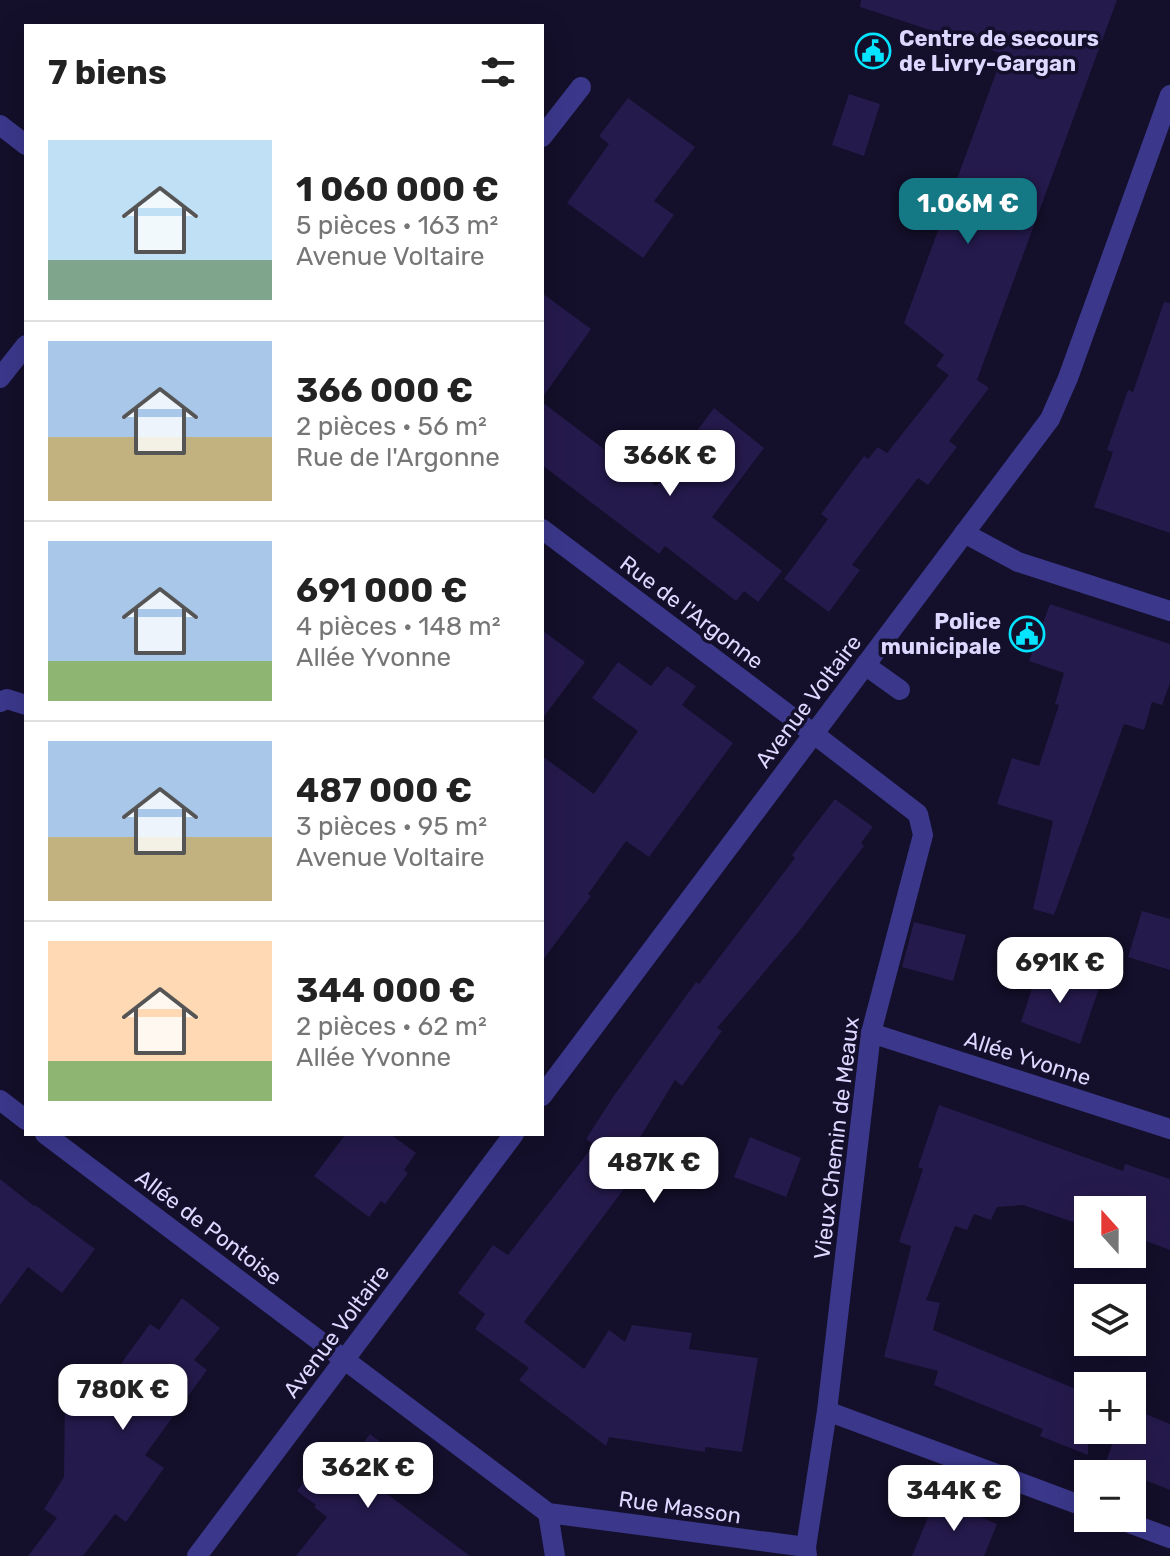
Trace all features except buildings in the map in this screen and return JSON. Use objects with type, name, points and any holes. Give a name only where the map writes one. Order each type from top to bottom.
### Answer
[{"type":"street","points":[[544,134],[581,87]]},
{"type":"street","name":"Avenue Voltaire","points":[[544,1093],[1050,419],[1068,378],[1170,95]]},
{"type":"street","points":[[0,125],[24,143]]},
{"type":"street","points":[[0,378],[24,348]]},
{"type":"street","name":"Rue de l'Argonne","points":[[544,531],[814,734]]},
{"type":"street","points":[[964,533],[1018,562],[1170,611]]},
{"type":"street","points":[[865,665],[900,690]]},
{"type":"street","points":[[0,702],[7,699],[24,704]]},
{"type":"street","name":"Vieux Chemin de Meaux","points":[[806,1552],[827,1411],[871,1033],[923,835],[918,814],[814,734]]},
{"type":"street","name":"Allée Yvonne","points":[[871,1033],[1170,1129]]},
{"type":"street","points":[[0,1100],[24,1118]]},
{"type":"street","name":"Allée de Pontoise","points":[[48,1136],[345,1359]]},
{"type":"street","name":"Avenue Voltaire","points":[[197,1556],[512,1136]]},
{"type":"street","name":"Rue Masson","points":[[345,1359],[548,1513],[806,1552]]},
{"type":"street","points":[[827,1411],[1074,1503]]},
{"type":"street","points":[[548,1513],[555,1556]]},
{"type":"street","points":[[1146,1529],[1170,1538]]},
{"type":"place","name":"Centre de secours de Livry-Gargan","points":[[873,51]]},
{"type":"place","name":"Police municipale","points":[[1027,634]]}]
